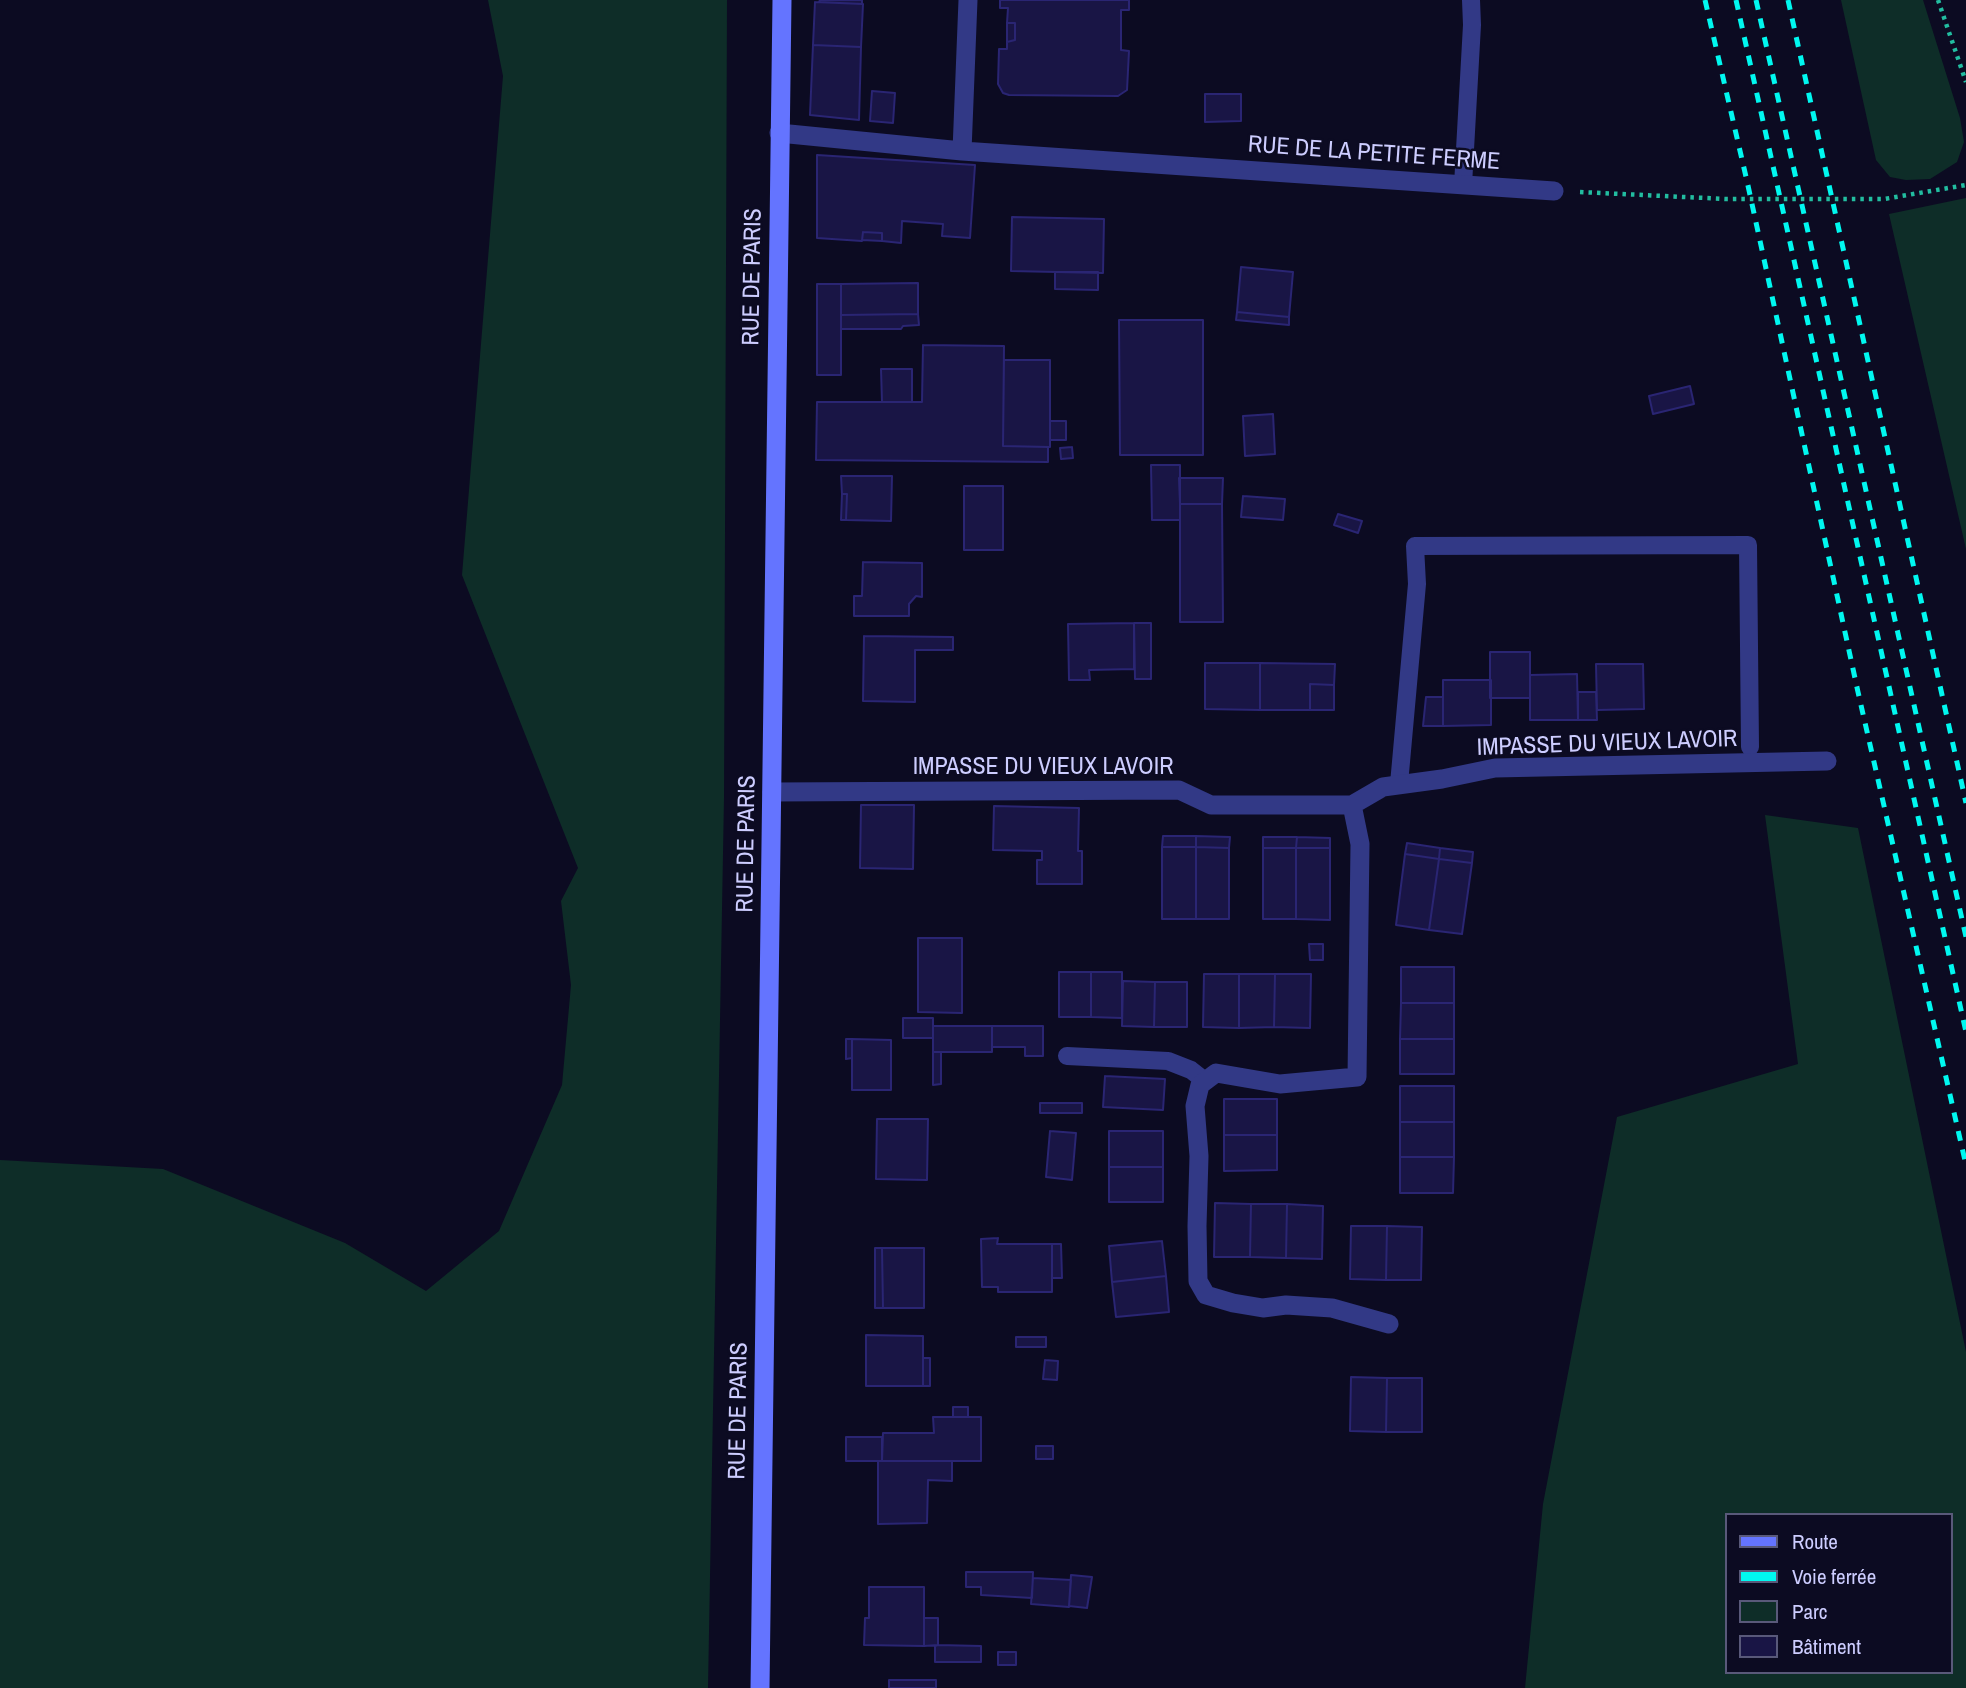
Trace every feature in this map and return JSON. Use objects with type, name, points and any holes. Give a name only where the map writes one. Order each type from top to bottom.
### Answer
[{"type":"main road","name":"RUE DE PARIS","points":[[760,1688],[782,0]]},
{"type":"street","points":[[962,151],[968,0]]},
{"type":"street","name":"RUE DE LA PETITE FERME","points":[[779,134],[962,151],[1554,191]]},
{"type":"street","name":"IMPASSE DU VIEUX LAVOIR","points":[[772,792],[1179,790],[1211,805],[1352,805],[1383,787],[1495,768],[1827,761]]},
{"type":"street","points":[[1352,805],[1360,844],[1357,1077],[1280,1084],[1216,1073],[1200,1085],[1195,1106],[1199,1156],[1196,1226],[1198,1281],[1206,1296],[1263,1308],[1286,1305],[1332,1308],[1390,1324]]},
{"type":"lane","points":[[1463,185],[1471,0]]},
{"type":"lane","points":[[1399,784],[1418,584],[1415,546],[1748,545],[1750,747]]},
{"type":"lane","points":[[1067,1056],[1168,1061],[1191,1070],[1205,1082]]},
{"type":"path","points":[[1938,0],[1966,82]]},
{"type":"path","points":[[1554,191],[1726,199],[1884,199],[1966,185]]},
{"type":"green space","points":[[488,0],[727,0],[724,798],[708,1688],[0,1688],[0,1160],[163,1169],[345,1243],[426,1291],[499,1231],[562,1085],[571,985],[561,901],[578,868],[462,575],[503,76]]},
{"type":"green space","points":[[1841,0],[1923,0],[1960,118],[1964,142],[1957,162],[1930,179],[1906,180],[1890,177],[1876,160]]},
{"type":"green space","points":[[1966,198],[1966,549],[1889,214]]},
{"type":"green space","points":[[1765,815],[1858,828],[1966,1352],[1966,1688],[1525,1688],[1543,1504],[1617,1117],[1798,1064]]},
{"type":"building","points":[[862,0],[862,4],[819,2]]},
{"type":"building","points":[[1000,0],[1129,0],[1129,10],[1121,10],[1121,50],[1129,51],[1127,90],[1118,96],[1003,93],[998,84],[999,49],[1007,49],[1007,42],[1015,40],[1015,23],[1007,23],[1008,8],[1000,8]]},
{"type":"building","points":[[815,2],[863,4],[861,47],[813,45]]},
{"type":"building","points":[[1007,23],[1015,23],[1015,40],[1007,42]]},
{"type":"building","points":[[813,45],[861,47],[859,120],[810,115]]},
{"type":"building","points":[[872,91],[895,93],[893,123],[870,121]]},
{"type":"building","points":[[1205,94],[1241,94],[1241,121],[1205,122]]},
{"type":"building","points":[[817,155],[975,165],[970,238],[942,236],[943,224],[902,221],[901,243],[882,241],[882,233],[863,232],[862,241],[817,238]]},
{"type":"building","points":[[1012,217],[1104,219],[1103,273],[1011,271]]},
{"type":"building","points":[[863,232],[882,233],[882,241],[862,240]]},
{"type":"building","points":[[1241,267],[1293,272],[1289,317],[1237,312]]},
{"type":"building","points":[[1055,272],[1098,272],[1098,290],[1055,289]]},
{"type":"building","points":[[918,283],[918,314],[841,315],[841,284]]},
{"type":"building","points":[[817,284],[841,284],[841,375],[817,375]]},
{"type":"building","points":[[1237,312],[1289,317],[1289,325],[1236,320]]},
{"type":"building","points":[[918,314],[919,325],[903,326],[901,329],[841,329],[841,315]]},
{"type":"building","points":[[1119,320],[1203,320],[1203,455],[1120,455]]},
{"type":"building","points":[[923,345],[1004,346],[1003,446],[1048,447],[1048,462],[816,460],[817,402],[922,402]]},
{"type":"building","points":[[1004,360],[1050,360],[1050,447],[1003,446]]},
{"type":"building","points":[[881,369],[912,369],[912,402],[882,402]]},
{"type":"building","points":[[1690,386],[1694,404],[1653,414],[1649,396]]},
{"type":"building","points":[[1273,414],[1275,454],[1245,456],[1243,416]]},
{"type":"building","points":[[1050,421],[1066,421],[1066,440],[1050,440]]},
{"type":"building","points":[[1072,447],[1073,458],[1061,459],[1060,448]]},
{"type":"building","points":[[1151,465],[1180,465],[1180,520],[1152,520]]},
{"type":"building","points":[[841,476],[892,476],[891,521],[846,520],[847,494],[842,494]]},
{"type":"building","points":[[1179,478],[1223,478],[1222,504],[1180,504]]},
{"type":"building","points":[[964,486],[1003,486],[1003,550],[964,550]]},
{"type":"building","points":[[842,494],[847,494],[846,520],[841,520]]},
{"type":"building","points":[[1243,496],[1285,499],[1283,520],[1241,517]]},
{"type":"building","points":[[1180,504],[1222,504],[1223,622],[1180,622]]},
{"type":"building","points":[[1338,514],[1362,521],[1358,533],[1334,525]]},
{"type":"building","points":[[863,562],[922,563],[922,597],[916,596],[909,604],[909,616],[854,616],[854,596],[862,596]]},
{"type":"building","points":[[1134,623],[1151,623],[1151,679],[1135,679]]},
{"type":"building","points":[[1134,623],[1134,669],[1089,670],[1090,680],[1069,680],[1068,624]]},
{"type":"building","points":[[864,636],[953,637],[953,650],[915,650],[915,702],[863,701]]},
{"type":"building","points":[[1490,652],[1530,652],[1530,698],[1490,698]]},
{"type":"building","points":[[1205,663],[1260,663],[1260,710],[1205,709]]},
{"type":"building","points":[[1260,663],[1335,664],[1334,685],[1310,684],[1310,710],[1260,710]]},
{"type":"building","points":[[1596,664],[1643,664],[1644,709],[1597,710]]},
{"type":"building","points":[[1577,674],[1578,720],[1530,720],[1530,675]]},
{"type":"building","points":[[1443,680],[1491,680],[1491,725],[1443,726]]},
{"type":"building","points":[[1310,684],[1334,685],[1334,710],[1310,710]]},
{"type":"building","points":[[1578,692],[1596,692],[1597,720],[1578,720]]},
{"type":"building","points":[[1426,697],[1443,697],[1443,726],[1423,726]]},
{"type":"building","points":[[861,805],[914,805],[913,869],[860,868]]},
{"type":"building","points":[[994,806],[1079,808],[1078,851],[1082,851],[1082,884],[1037,884],[1037,860],[1042,860],[1042,851],[993,850]]},
{"type":"building","points":[[1163,836],[1196,836],[1196,847],[1162,847]]},
{"type":"building","points":[[1196,836],[1230,837],[1229,848],[1196,847]]},
{"type":"building","points":[[1263,837],[1297,837],[1296,848],[1263,848]]},
{"type":"building","points":[[1297,837],[1330,838],[1330,848],[1296,848]]},
{"type":"building","points":[[1407,843],[1440,848],[1439,859],[1405,854]]},
{"type":"building","points":[[1162,847],[1196,847],[1196,919],[1162,919]]},
{"type":"building","points":[[1196,847],[1229,848],[1229,919],[1196,919]]},
{"type":"building","points":[[1263,848],[1296,848],[1296,919],[1263,919]]},
{"type":"building","points":[[1296,848],[1330,848],[1330,920],[1296,919]]},
{"type":"building","points":[[1440,848],[1473,852],[1472,863],[1439,859]]},
{"type":"building","points":[[1405,854],[1439,859],[1429,930],[1396,925]]},
{"type":"building","points":[[1439,859],[1472,863],[1462,934],[1429,930]]},
{"type":"building","points":[[918,938],[962,938],[962,1013],[918,1012]]},
{"type":"building","points":[[1309,944],[1323,944],[1323,960],[1310,960]]},
{"type":"building","points":[[1401,967],[1454,967],[1454,1003],[1401,1003]]},
{"type":"building","points":[[1059,972],[1091,972],[1091,1017],[1059,1017]]},
{"type":"building","points":[[1091,972],[1122,972],[1122,1018],[1091,1017]]},
{"type":"building","points":[[1204,974],[1239,974],[1239,1028],[1203,1027]]},
{"type":"building","points":[[1239,974],[1275,974],[1274,1027],[1239,1028]]},
{"type":"building","points":[[1275,974],[1311,974],[1310,1028],[1274,1027]]},
{"type":"building","points":[[1123,981],[1155,982],[1154,1027],[1122,1026]]},
{"type":"building","points":[[1155,982],[1187,982],[1187,1027],[1154,1027]]},
{"type":"building","points":[[1401,1003],[1454,1003],[1454,1039],[1400,1039]]},
{"type":"building","points":[[903,1018],[933,1018],[933,1038],[903,1038]]},
{"type":"building","points":[[933,1026],[992,1026],[992,1052],[933,1052]]},
{"type":"building","points":[[992,1026],[1043,1026],[1043,1056],[1025,1056],[1025,1047],[992,1047]]},
{"type":"building","points":[[846,1039],[852,1039],[852,1058],[846,1059]]},
{"type":"building","points":[[852,1039],[891,1040],[891,1090],[852,1090]]},
{"type":"building","points":[[1400,1039],[1454,1039],[1454,1074],[1400,1074]]},
{"type":"building","points":[[933,1052],[941,1052],[941,1084],[933,1085]]},
{"type":"building","points":[[1105,1076],[1165,1079],[1163,1110],[1103,1107]]},
{"type":"building","points":[[1400,1086],[1454,1086],[1454,1122],[1400,1122]]},
{"type":"building","points":[[1224,1099],[1277,1099],[1277,1135],[1224,1135]]},
{"type":"building","points":[[1040,1103],[1082,1103],[1082,1113],[1040,1113]]},
{"type":"building","points":[[877,1119],[928,1119],[927,1180],[876,1179]]},
{"type":"building","points":[[1400,1122],[1454,1122],[1454,1157],[1400,1157]]},
{"type":"building","points":[[1050,1131],[1076,1133],[1072,1180],[1046,1177]]},
{"type":"building","points":[[1109,1131],[1163,1131],[1163,1167],[1109,1167]]},
{"type":"building","points":[[1224,1135],[1277,1135],[1277,1170],[1224,1171]]},
{"type":"building","points":[[1400,1157],[1454,1157],[1453,1193],[1400,1193]]},
{"type":"building","points":[[1109,1167],[1163,1167],[1163,1202],[1109,1202]]},
{"type":"building","points":[[1215,1203],[1251,1204],[1250,1257],[1214,1257]]},
{"type":"building","points":[[1251,1204],[1287,1204],[1286,1258],[1250,1257]]},
{"type":"building","points":[[1287,1204],[1323,1206],[1322,1259],[1286,1258]]},
{"type":"building","points":[[1351,1226],[1387,1226],[1386,1280],[1350,1279]]},
{"type":"building","points":[[1387,1226],[1422,1227],[1421,1280],[1386,1280]]},
{"type":"building","points":[[998,1238],[997,1244],[1052,1244],[1052,1292],[998,1292],[998,1287],[982,1287],[981,1239]]},
{"type":"building","points":[[1162,1241],[1166,1276],[1112,1282],[1109,1246]]},
{"type":"building","points":[[1052,1244],[1061,1244],[1062,1278],[1052,1278]]},
{"type":"building","points":[[875,1248],[882,1248],[883,1308],[875,1308]]},
{"type":"building","points":[[882,1248],[924,1248],[924,1308],[883,1308]]},
{"type":"building","points":[[1166,1276],[1169,1312],[1116,1317],[1112,1282]]},
{"type":"building","points":[[866,1335],[923,1336],[923,1386],[866,1386]]},
{"type":"building","points":[[1016,1337],[1046,1337],[1046,1347],[1016,1347]]},
{"type":"building","points":[[923,1358],[930,1358],[930,1386],[923,1386]]},
{"type":"building","points":[[1045,1360],[1058,1361],[1057,1380],[1043,1379]]},
{"type":"building","points":[[1351,1377],[1387,1378],[1386,1432],[1350,1431]]},
{"type":"building","points":[[1387,1378],[1422,1378],[1422,1432],[1386,1432]]},
{"type":"building","points":[[953,1407],[968,1407],[968,1417],[953,1417]]},
{"type":"building","points":[[933,1417],[981,1417],[981,1461],[882,1461],[883,1433],[934,1433]]},
{"type":"building","points":[[846,1437],[882,1437],[882,1461],[846,1461]]},
{"type":"building","points":[[1036,1446],[1053,1446],[1053,1459],[1036,1459]]},
{"type":"building","points":[[878,1461],[952,1461],[952,1481],[928,1480],[927,1523],[878,1524]]},
{"type":"building","points":[[966,1572],[1033,1572],[1032,1598],[981,1595],[981,1587],[966,1587]]},
{"type":"building","points":[[1071,1575],[1092,1577],[1087,1608],[1069,1606]]},
{"type":"building","points":[[1033,1578],[1071,1580],[1069,1607],[1031,1604]]},
{"type":"building","points":[[869,1587],[924,1587],[924,1646],[864,1645],[865,1618],[869,1618]]},
{"type":"building","points":[[924,1618],[938,1618],[938,1645],[924,1646]]},
{"type":"building","points":[[935,1646],[981,1646],[981,1662],[935,1662]]},
{"type":"building","points":[[998,1652],[1016,1652],[1016,1665],[998,1665]]},
{"type":"building","points":[[889,1680],[936,1680],[936,1688],[889,1688]]},
{"type":"railway","points":[[1705,0],[1966,1165]]},
{"type":"railway","points":[[1736,0],[1966,1032]]},
{"type":"railway","points":[[1756,0],[1966,937]]},
{"type":"railway","points":[[1788,0],[1966,803]]}]
